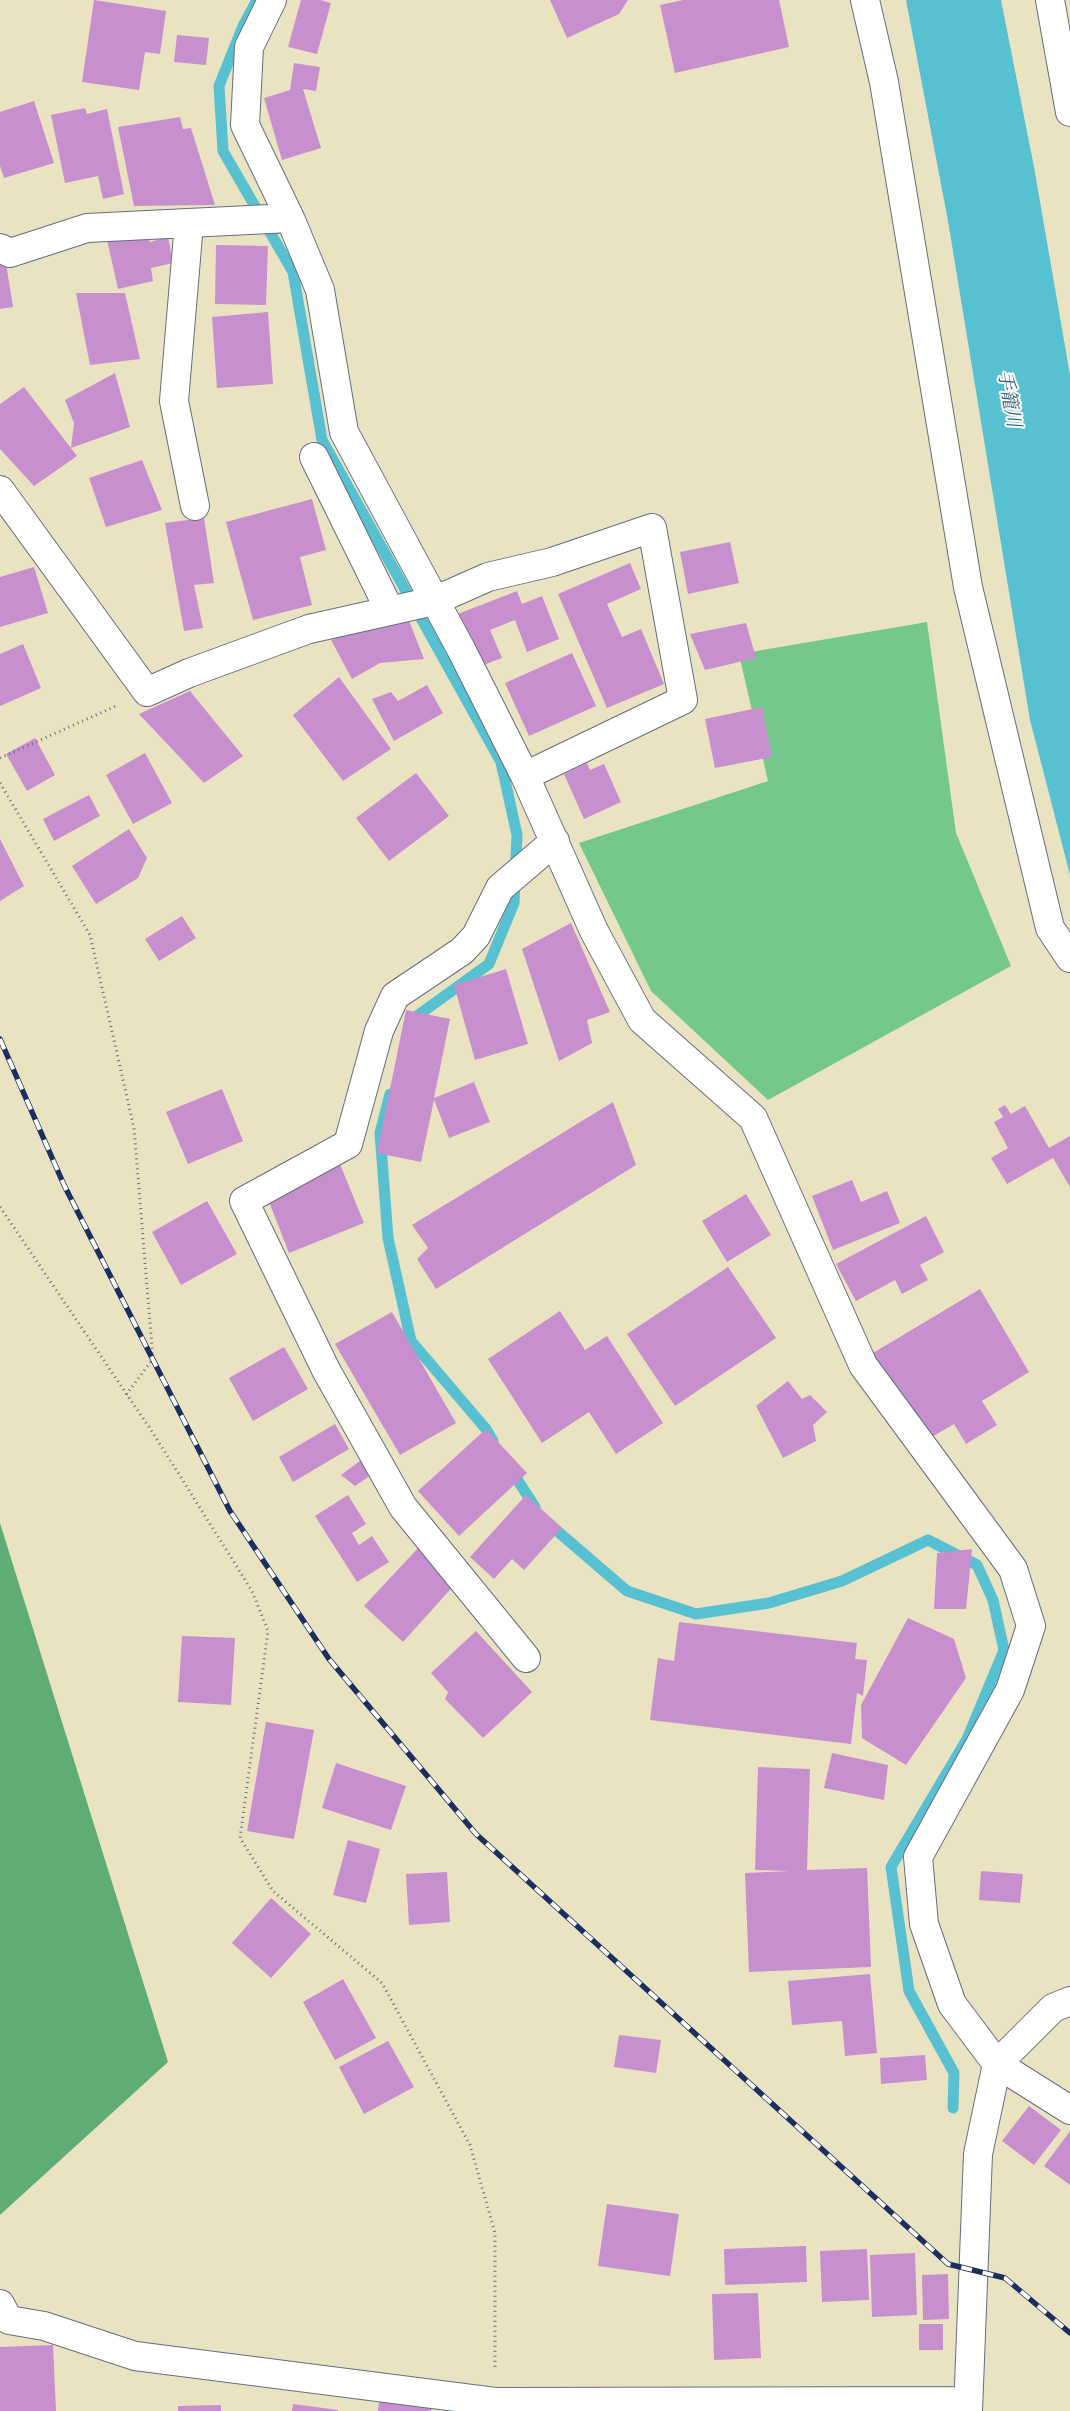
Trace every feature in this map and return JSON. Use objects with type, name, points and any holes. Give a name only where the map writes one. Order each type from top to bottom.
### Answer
[{"type":"street","points":[[272,0],[248,46],[245,125],[290,218],[320,290],[344,432],[526,776],[594,930],[642,1020],[753,1118],[862,1365],[1013,1569],[1032,1626],[1010,1690],[918,1857],[924,1924],[952,2004],[997,2064],[1070,2110]]},
{"type":"street","points":[[866,0],[884,82],[968,587],[1050,928],[1070,958]]},
{"type":"street","points":[[1050,0],[1070,112]]},
{"type":"street","points":[[0,248],[10,253],[87,228],[290,218]]},
{"type":"street","points":[[189,223],[174,401],[195,506]]},
{"type":"street","points":[[314,456],[390,611]]},
{"type":"street","points":[[0,490],[147,692],[189,673],[309,629],[434,601],[488,577],[552,562],[652,528],[684,700],[526,776]]},
{"type":"street","points":[[526,1658],[403,1507],[326,1370],[244,1201],[348,1144],[379,1031],[395,996],[462,951],[476,936],[503,886],[555,841]]},
{"type":"street","points":[[0,2304],[9,2320],[44,2326],[135,2356],[495,2407],[968,2406],[978,2154],[997,2064],[1053,2008],[1070,2001]]},
{"type":"path","points":[[0,758],[147,692]]},
{"type":"path","points":[[0,782],[90,935],[134,1128],[153,1359],[126,1395]]},
{"type":"path","points":[[0,1207],[126,1395],[252,1591],[268,1631],[240,1838],[272,1891],[382,1983],[470,2145],[495,2233],[495,2407]]},
{"type":"green space","points":[[927,622],[956,833],[1011,966],[768,1100],[651,991],[579,843],[768,781],[739,654]]},
{"type":"green space","points":[[0,1523],[168,2062],[0,2215]]},
{"type":"water","name":"手籠川","points":[[906,0],[1001,0],[1034,167],[1070,375],[1070,875],[1030,720],[948,221]]},
{"type":"building","points":[[94,0],[166,11],[160,54],[145,52],[139,90],[82,82]]},
{"type":"building","points":[[301,0],[320,0],[331,3],[317,54],[288,47]]},
{"type":"building","points":[[550,0],[628,0],[619,14],[567,38]]},
{"type":"building","points":[[683,0],[779,0],[789,47],[675,73],[660,5]]},
{"type":"building","points":[[177,35],[209,38],[206,65],[174,62]]},
{"type":"building","points":[[294,63],[320,67],[316,91],[303,89],[321,148],[282,160],[264,98],[290,90]]},
{"type":"building","points":[[34,101],[54,163],[4,178],[0,166],[0,112]]},
{"type":"building","points":[[85,108],[87,114],[107,109],[124,194],[103,199],[98,176],[65,183],[51,115]]},
{"type":"building","points":[[180,117],[183,129],[191,128],[215,205],[134,206],[118,127]]},
{"type":"building","points":[[146,226],[150,242],[168,237],[173,263],[151,268],[153,281],[118,289],[106,235]]},
{"type":"building","points":[[216,245],[268,246],[266,305],[215,304]]},
{"type":"building","points":[[0,254],[5,257],[13,307],[0,309]]},
{"type":"building","points":[[76,293],[125,293],[140,359],[90,365]]},
{"type":"building","points":[[268,312],[273,384],[217,388],[212,317]]},
{"type":"building","points":[[115,373],[130,427],[71,448],[74,423],[65,400]]},
{"type":"building","points":[[24,387],[77,456],[34,486],[0,449],[0,404]]},
{"type":"building","points":[[142,460],[162,510],[106,527],[89,478]]},
{"type":"building","points":[[312,499],[326,550],[300,557],[312,605],[253,620],[226,522]]},
{"type":"building","points":[[204,518],[214,583],[194,585],[203,628],[184,631],[165,523]]},
{"type":"building","points":[[730,542],[739,583],[688,594],[680,552]]},
{"type":"building","points":[[630,563],[641,589],[607,604],[622,637],[641,629],[664,684],[607,708],[558,594]]},
{"type":"building","points":[[34,567],[48,613],[0,627],[0,577]]},
{"type":"building","points":[[517,591],[522,604],[542,596],[559,639],[527,652],[515,620],[490,630],[502,658],[478,667],[458,614]]},
{"type":"building","points":[[408,618],[424,659],[380,663],[352,679],[331,640],[368,620]]},
{"type":"building","points":[[746,623],[756,658],[705,670],[690,634]]},
{"type":"building","points":[[23,644],[41,688],[0,706],[0,654]]},
{"type":"building","points":[[572,653],[596,706],[529,736],[505,683]]},
{"type":"building","points":[[339,677],[391,749],[343,781],[293,715]]},
{"type":"building","points":[[427,685],[443,713],[394,741],[372,699],[391,692],[398,701]]},
{"type":"building","points":[[190,691],[243,756],[204,783],[139,714]]},
{"type":"building","points":[[762,707],[772,757],[715,768],[705,719]]},
{"type":"building","points":[[35,738],[55,775],[27,791],[6,754]]},
{"type":"building","points":[[145,753],[172,803],[133,824],[106,775]]},
{"type":"building","points":[[587,763],[590,770],[604,764],[621,802],[584,819],[564,774]]},
{"type":"building","points":[[416,773],[449,816],[389,861],[356,818]]},
{"type":"building","points":[[89,795],[100,816],[54,841],[43,819]]},
{"type":"building","points":[[129,829],[147,858],[138,878],[96,904],[72,866]]},
{"type":"building","points":[[0,839],[24,886],[0,901]]},
{"type":"building","points":[[182,916],[196,938],[159,961],[145,939]]},
{"type":"building","points":[[571,923],[610,1012],[587,1020],[592,1043],[559,1061],[522,949]]},
{"type":"building","points":[[506,969],[528,1044],[475,1060],[454,985]]},
{"type":"building","points":[[406,1010],[450,1019],[434,1098],[474,1082],[490,1122],[449,1138],[434,1100],[421,1162],[377,1153]]},
{"type":"building","points":[[222,1089],[243,1141],[188,1164],[166,1112]]},
{"type":"building","points":[[613,1102],[636,1165],[436,1289],[417,1259],[428,1248],[412,1225]]},
{"type":"building","points":[[1005,1105],[1011,1114],[1025,1106],[1049,1148],[1070,1136],[1070,1187],[1053,1158],[1007,1184],[991,1158],[1008,1148],[994,1122],[1003,1117],[998,1109]]},
{"type":"building","points":[[333,1147],[364,1223],[289,1253],[259,1176]]},
{"type":"building","points":[[852,1180],[861,1202],[887,1191],[900,1223],[833,1250],[812,1196]]},
{"type":"building","points":[[746,1194],[771,1235],[727,1262],[702,1221]]},
{"type":"building","points":[[207,1201],[237,1254],[181,1285],[152,1232]]},
{"type":"building","points":[[926,1216],[944,1252],[920,1265],[928,1280],[902,1294],[895,1280],[856,1301],[836,1264]]},
{"type":"building","points":[[728,1267],[776,1338],[675,1406],[627,1334]]},
{"type":"building","points":[[980,1289],[1029,1372],[982,1401],[997,1425],[966,1444],[954,1424],[925,1441],[873,1353]]},
{"type":"building","points":[[560,1311],[585,1350],[607,1336],[663,1423],[616,1454],[589,1412],[542,1443],[488,1359]]},
{"type":"building","points":[[392,1312],[456,1423],[400,1455],[335,1344]]},
{"type":"building","points":[[284,1347],[308,1389],[253,1421],[229,1378]]},
{"type":"building","points":[[788,1381],[802,1399],[810,1395],[827,1412],[813,1425],[816,1441],[783,1458],[756,1406]]},
{"type":"building","points":[[335,1424],[349,1449],[293,1482],[279,1457]]},
{"type":"building","points":[[486,1429],[527,1473],[459,1536],[418,1491]]},
{"type":"building","points":[[364,1458],[374,1473],[355,1486],[341,1475]]},
{"type":"building","points":[[348,1495],[366,1524],[352,1533],[359,1545],[372,1536],[389,1562],[357,1582],[315,1516]]},
{"type":"building","points":[[526,1495],[562,1528],[524,1570],[512,1559],[494,1579],[470,1557]]},
{"type":"building","points":[[419,1547],[457,1582],[403,1642],[364,1606]]},
{"type":"building","points":[[972,1549],[966,1609],[934,1609],[937,1553]]},
{"type":"building","points":[[908,1618],[954,1639],[966,1678],[906,1765],[862,1738],[861,1705]]},
{"type":"building","points":[[679,1622],[857,1643],[855,1659],[867,1660],[863,1696],[857,1693],[851,1744],[650,1720],[658,1658],[674,1661]]},
{"type":"building","points":[[476,1631],[532,1692],[483,1738],[445,1699],[448,1692],[431,1673]]},
{"type":"building","points":[[182,1636],[235,1638],[231,1705],[178,1702]]},
{"type":"building","points":[[266,1722],[314,1730],[294,1839],[247,1831]]},
{"type":"building","points":[[832,1753],[888,1765],[884,1800],[824,1788]]},
{"type":"building","points":[[336,1763],[406,1786],[391,1830],[322,1808]]},
{"type":"building","points":[[758,1767],[810,1769],[807,1870],[867,1868],[871,1967],[749,1972],[745,1873],[790,1871],[755,1870]]},
{"type":"building","points":[[348,1840],[380,1849],[366,1903],[333,1895]]},
{"type":"building","points":[[981,1871],[1023,1874],[1020,1903],[979,1900]]},
{"type":"building","points":[[447,1872],[450,1922],[409,1925],[406,1874]]},
{"type":"building","points":[[271,1898],[311,1934],[271,1978],[232,1943]]},
{"type":"building","points":[[870,1974],[877,2053],[845,2056],[842,2021],[792,2025],[788,1981]]},
{"type":"building","points":[[343,1979],[376,2038],[335,2060],[303,2002]]},
{"type":"building","points":[[619,2035],[661,2040],[656,2073],[614,2067]]},
{"type":"building","points":[[388,2041],[414,2087],[364,2114],[339,2067]]},
{"type":"building","points":[[925,2055],[927,2080],[881,2084],[880,2058]]},
{"type":"building","points":[[1029,2106],[1061,2130],[1034,2165],[1002,2141]]},
{"type":"building","points":[[1070,2131],[1070,2185],[1044,2166]]},
{"type":"building","points":[[607,2204],[679,2214],[670,2276],[598,2266]]},
{"type":"building","points":[[806,2246],[807,2282],[725,2285],[724,2249]]},
{"type":"building","points":[[867,2249],[869,2300],[822,2302],[820,2251]]},
{"type":"building","points":[[915,2253],[917,2315],[872,2317],[870,2255]]},
{"type":"building","points":[[948,2274],[949,2319],[923,2320],[922,2275]]},
{"type":"building","points":[[758,2293],[761,2358],[714,2360],[712,2294]]},
{"type":"building","points":[[919,2324],[943,2324],[943,2350],[919,2350]]},
{"type":"building","points":[[53,2345],[56,2411],[0,2411],[0,2347]]},
{"type":"building","points":[[380,2393],[432,2397],[431,2411],[378,2411]]},
{"type":"building","points":[[293,2404],[338,2410],[338,2411],[292,2411]]},
{"type":"building","points":[[221,2405],[221,2411],[178,2411],[178,2406]]},
{"type":"waterway","points":[[257,0],[243,26],[219,86],[223,151],[293,272],[322,440],[501,762],[517,835],[514,903],[489,964],[410,1021]]},
{"type":"waterway","points":[[390,1094],[380,1133],[388,1238],[411,1341],[486,1429],[493,1441]]},
{"type":"waterway","points":[[511,1470],[535,1507]]},
{"type":"waterway","points":[[548,1523],[627,1591],[696,1614],[769,1603],[842,1581],[928,1540],[977,1565],[993,1600],[1004,1650],[967,1739],[891,1867],[909,1991],[954,2073],[953,2108]]},
{"type":"railway","points":[[0,1039],[64,1185],[230,1511],[329,1659],[476,1834],[948,2264],[1005,2278],[1070,2333]]}]
